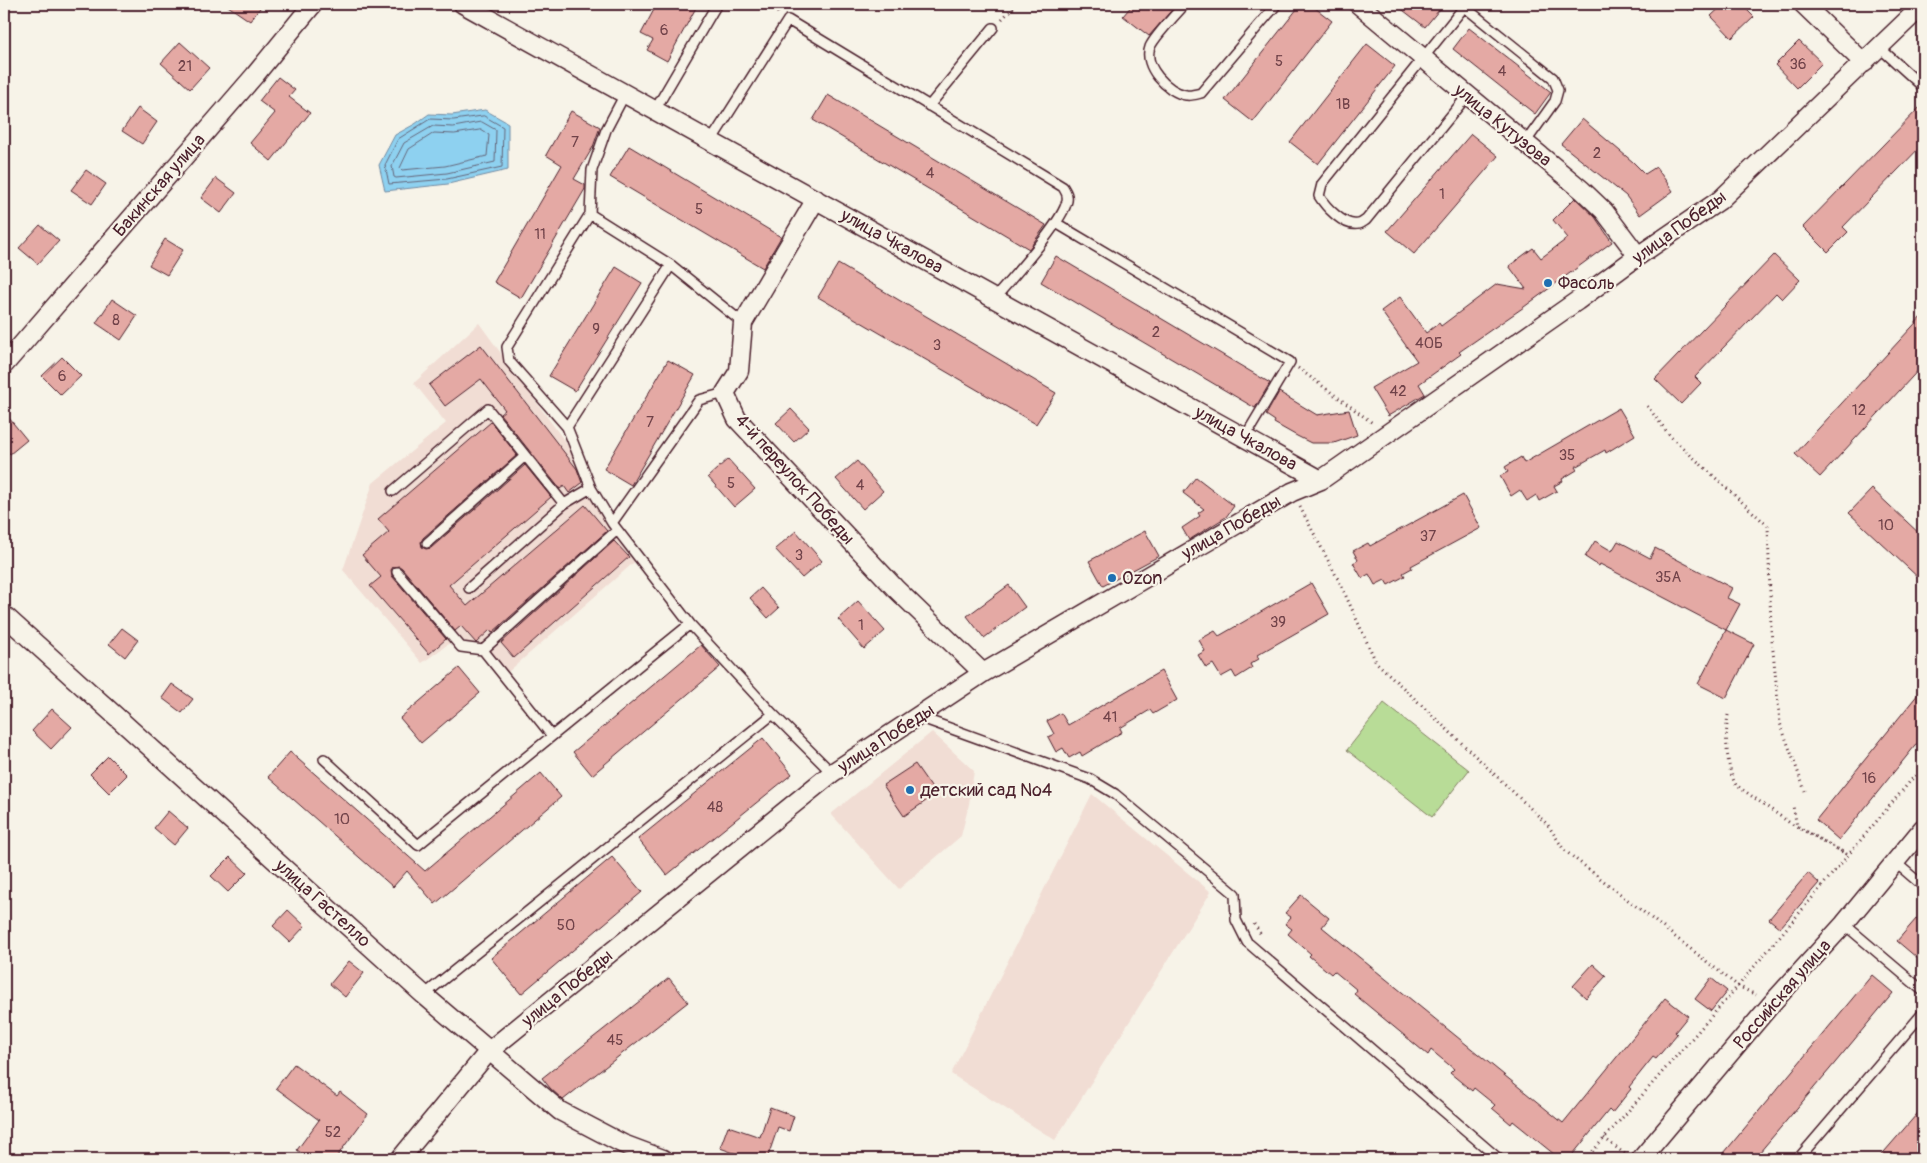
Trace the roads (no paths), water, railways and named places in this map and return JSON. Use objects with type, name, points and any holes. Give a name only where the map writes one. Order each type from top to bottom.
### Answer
[{"type":"street","name":"Бакинская улица","points":[[4,365],[255,75],[312,4]]},
{"type":"street","name":"улица Чкалова","points":[[463,4],[1321,480]]},
{"type":"street","name":"улица Кутузова","points":[[1358,4],[1582,190],[1604,211],[1638,256]]},
{"type":"street","points":[[1803,4],[1864,63]]},
{"type":"street","name":"улица Победы","points":[[400,1159],[489,1051],[832,772],[983,674],[1292,492],[1321,480],[1577,301],[1638,256],[1720,200],[1923,5]]},
{"type":"street","points":[[725,393],[739,370],[742,323],[816,199]]},
{"type":"street","name":"4-й переулок Победы","points":[[725,393],[737,419],[895,588],[983,674]]},
{"type":"street","name":"улица Гастелло","points":[[4,615],[424,995],[560,1111],[623,1144],[663,1159]]},
{"type":"street","name":"Российская улица","points":[[1641,1159],[1773,1002],[1844,924],[1923,828]]},
{"type":"lane","points":[[655,110],[716,4]]},
{"type":"lane","points":[[1185,4],[1150,46],[1148,58],[1155,73],[1169,87],[1186,95],[1201,93],[1277,4]]},
{"type":"lane","points":[[1467,96],[1366,220],[1357,225],[1347,223],[1326,207],[1319,196],[1322,184],[1422,59],[1462,5],[1553,78],[1558,90],[1555,101],[1525,142]]},
{"type":"lane","points":[[711,141],[788,20],[1063,187],[1068,196],[1067,204],[1056,222],[995,298]]},
{"type":"lane","points":[[929,106],[993,28]]},
{"type":"lane","points":[[1880,48],[1923,87]]},
{"type":"lane","points":[[625,94],[606,130],[592,170],[590,214],[506,347],[509,361],[568,427],[591,488],[614,527],[690,624],[773,714],[832,772]]},
{"type":"lane","points":[[590,214],[671,265],[742,323]]},
{"type":"lane","points":[[1056,222],[1290,362],[1244,437]]},
{"type":"lane","points":[[568,427],[671,265]]},
{"type":"lane","points":[[483,650],[614,527],[699,400],[725,393]]},
{"type":"lane","points":[[393,491],[488,409],[564,504]]},
{"type":"lane","points":[[427,543],[525,456]]},
{"type":"lane","points":[[470,588],[564,504],[591,488]]},
{"type":"lane","points":[[397,572],[461,647],[483,650],[552,736]]},
{"type":"lane","points":[[324,759],[418,844],[690,624]]},
{"type":"lane","points":[[424,995],[773,714]]},
{"type":"lane","points":[[919,717],[1090,779],[1115,794],[1235,894],[1236,920],[1246,942],[1499,1159]]},
{"type":"lane","points":[[1896,862],[1923,886]]},
{"type":"lane","points":[[1844,924],[1923,991]]},
{"type":"lane","points":[[1798,1159],[1923,1013]]},
{"type":"water","points":[[485,110],[508,123],[508,170],[448,184],[385,191],[379,165],[395,135],[429,114],[452,115]]},
{"type":"place","name":"Фасоль","points":[[1548,283]]},
{"type":"place","name":"Ozon","points":[[1112,578]]},
{"type":"place","name":"детский сад №4","points":[[910,790]]}]
